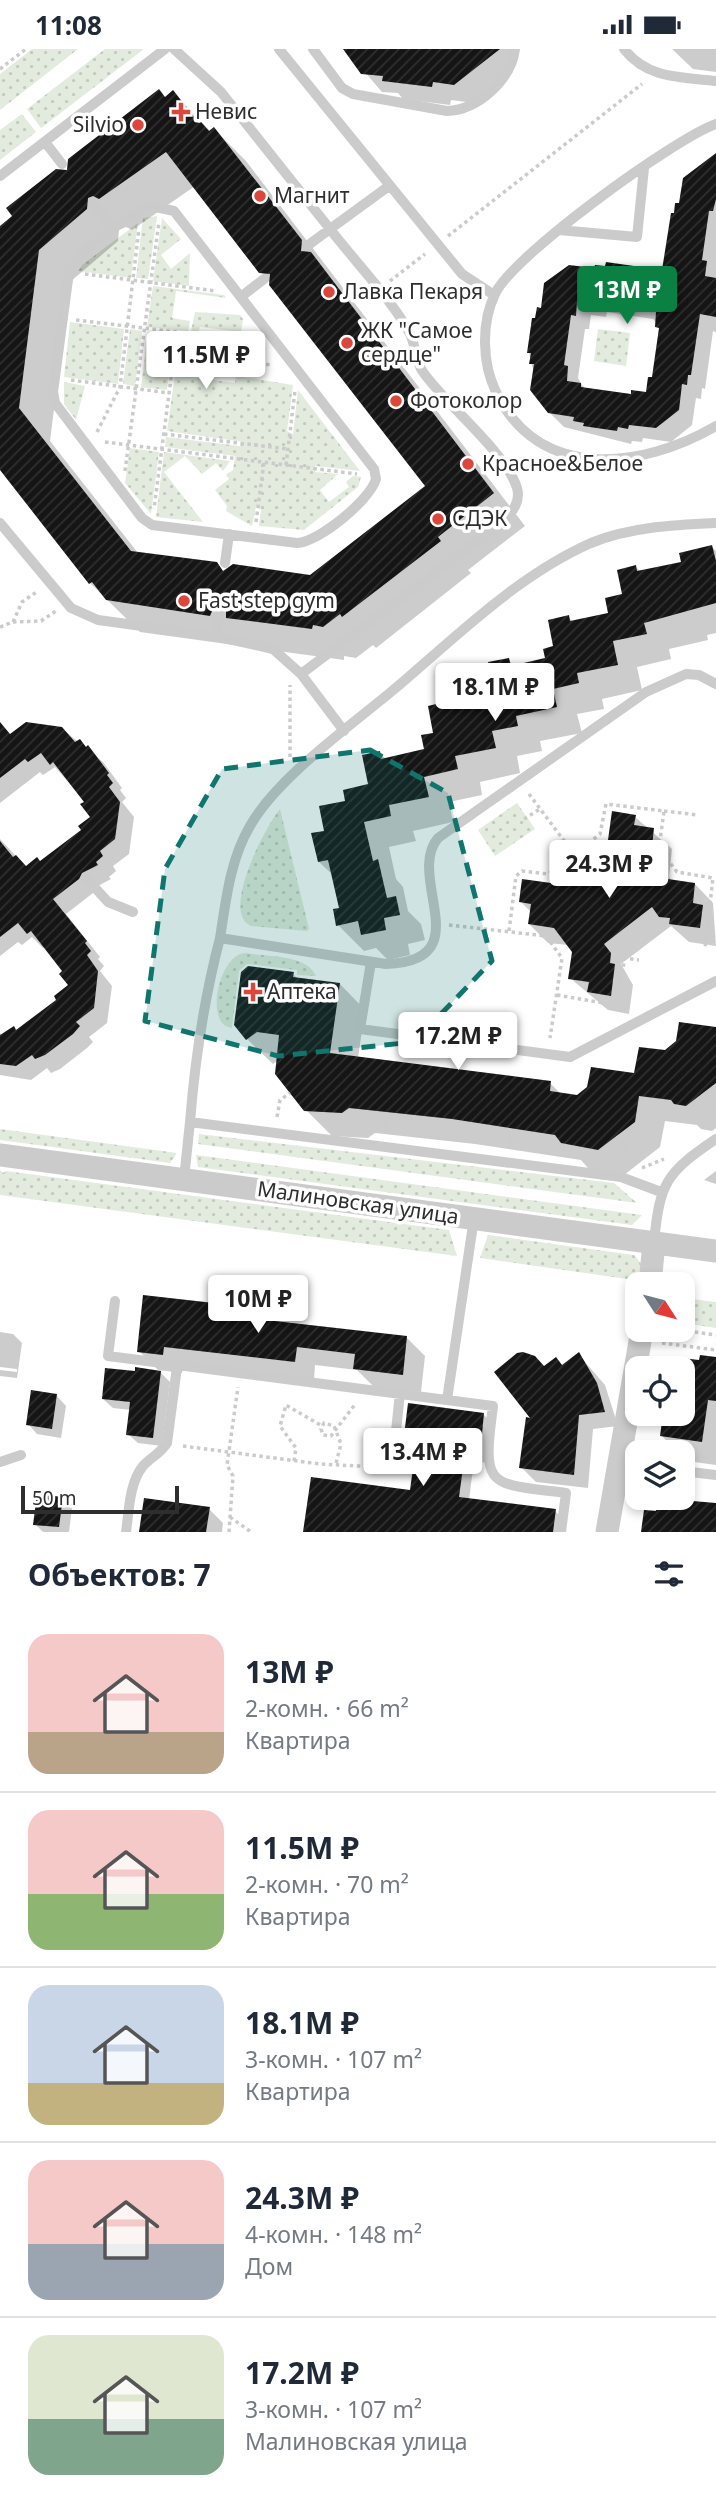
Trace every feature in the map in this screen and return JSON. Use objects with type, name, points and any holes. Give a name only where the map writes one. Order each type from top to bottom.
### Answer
[{"type":"street","name":"Малиновская улица","points":[[0,1155],[716,1251]]},
{"type":"street","points":[[651,1272],[654,1243]]},
{"type":"street","points":[[631,1440],[641,1342]]},
{"type":"street","points":[[607,1532],[625,1474]]},
{"type":"lane","points":[[0,176],[165,49]]},
{"type":"lane","points":[[174,49],[221,92],[330,229],[410,332],[420,369],[447,403],[461,413],[513,479],[519,492],[516,508],[504,521],[297,677]]},
{"type":"lane","points":[[279,49],[462,274],[494,295]]},
{"type":"lane","points":[[313,49],[342,88],[353,94],[447,111],[461,111],[502,81],[510,70],[515,49]]},
{"type":"lane","points":[[624,49],[641,68],[654,73],[716,81]]},
{"type":"lane","points":[[716,124],[697,131],[644,168],[559,230],[507,273],[494,295],[485,342],[490,379],[503,406],[526,435],[545,447],[593,458],[622,460],[654,455],[686,444],[716,426]]},
{"type":"lane","points":[[45,142],[62,164]]},
{"type":"lane","points":[[559,230],[637,237],[644,168]]},
{"type":"lane","points":[[307,246],[389,186]]},
{"type":"lane","points":[[93,204],[113,230]]},
{"type":"lane","points":[[161,206],[174,211],[374,469],[376,479],[366,498],[315,539],[297,543],[152,525],[122,492],[60,413],[53,392],[69,272],[74,262],[142,210],[161,206]]},
{"type":"lane","points":[[242,296],[264,279]]},
{"type":"lane","points":[[0,523],[66,604],[98,620],[215,636],[273,649],[344,730]]},
{"type":"lane","points":[[184,1179],[204,1007],[228,889],[237,855],[250,825],[289,780],[344,730],[551,563],[593,542],[632,530],[716,523]]},
{"type":"lane","points":[[225,563],[229,534]]},
{"type":"lane","points":[[215,636],[219,613]]},
{"type":"lane","points":[[220,938],[371,962],[408,963],[423,955],[433,942],[438,924],[430,855],[438,838],[646,692],[685,674],[699,675],[716,684]]},
{"type":"lane","points":[[87,879],[108,902],[133,912]]},
{"type":"lane","points":[[371,962],[360,1029],[570,1057],[716,981]]},
{"type":"lane","points":[[190,1122],[621,1177],[661,1192]]},
{"type":"lane","points":[[654,1243],[661,1192],[684,1160],[716,1139]]},
{"type":"lane","points":[[447,1400],[474,1218]]},
{"type":"lane","points":[[115,1301],[108,1356],[494,1406],[487,1457],[490,1470],[498,1480],[513,1486],[566,1493],[561,1532]]},
{"type":"lane","points":[[126,1532],[138,1475],[167,1443],[177,1367]]},
{"type":"lane","points":[[392,1468],[400,1393]]},
{"type":"lane","points":[[0,1462],[21,1455]]},
{"type":"lane","points":[[695,1473],[716,1475]]},
{"type":"path","points":[[0,69],[26,49]]},
{"type":"path","points":[[377,290],[642,84]]},
{"type":"path","points":[[122,492],[161,206]]},
{"type":"path","points":[[142,210],[120,387],[92,440],[376,479]]},
{"type":"path","points":[[69,272],[242,296]]},
{"type":"path","points":[[62,318],[177,332],[152,525]]},
{"type":"path","points":[[175,352],[295,366]]},
{"type":"path","points":[[55,378],[169,393]]},
{"type":"path","points":[[286,465],[295,387],[305,379]]},
{"type":"path","points":[[164,434],[288,449]]},
{"type":"path","points":[[254,538],[264,462]]},
{"type":"path","points":[[13,622],[22,602],[48,583]]},
{"type":"path","points":[[0,627],[13,622],[41,621],[66,604]]},
{"type":"path","points":[[289,770],[290,683],[297,677]]},
{"type":"path","points":[[519,781],[574,854]]},
{"type":"path","points":[[509,931],[516,876],[522,871],[548,874],[600,834],[606,804],[698,815]]},
{"type":"path","points":[[524,819],[540,809]]},
{"type":"path","points":[[664,811],[659,848],[677,872],[713,878],[705,949]]},
{"type":"path","points":[[450,925],[546,936],[562,958],[550,1042]]},
{"type":"path","points":[[557,995],[615,1005],[625,958],[639,960]]},
{"type":"path","points":[[705,1091],[716,1108]]},
{"type":"path","points":[[275,1133],[280,1100],[290,1093]]},
{"type":"path","points":[[617,1136],[626,1147],[621,1177]]},
{"type":"path","points":[[695,1332],[716,1335]]},
{"type":"path","points":[[668,1343],[716,1350]]},
{"type":"path","points":[[229,1532],[233,1476],[227,1465],[240,1374]]},
{"type":"path","points":[[322,1426],[321,1432],[327,1436],[365,1389]]},
{"type":"path","points":[[295,1461],[296,1448],[280,1426],[286,1405],[322,1426],[331,1424],[341,1444],[336,1463]]},
{"type":"path","points":[[698,1460],[709,1453],[716,1425]]},
{"type":"path","points":[[167,1443],[295,1461],[392,1468]]},
{"type":"path","points":[[230,1517],[251,1532]]},
{"type":"highlighted area","points":[[370,750],[448,793],[492,961],[414,1042],[278,1056],[145,1021],[165,869],[222,769]]},
{"type":"shaded area","points":[[32,49],[78,49],[0,110],[0,74]]},
{"type":"shaded area","points":[[105,49],[144,49],[41,128],[27,109]]},
{"type":"shaded area","points":[[22,114],[36,132],[0,160],[0,130]]},
{"type":"shaded area","points":[[157,216],[148,279],[136,278],[143,218]]},
{"type":"shaded area","points":[[162,218],[181,239],[161,255],[171,269],[190,253],[189,286],[153,281]]},
{"type":"shaded area","points":[[138,223],[131,278],[78,271],[82,265]]},
{"type":"shaded area","points":[[153,286],[224,295],[226,298],[176,291],[172,318],[190,321],[188,331],[147,327]]},
{"type":"shaded area","points":[[195,312],[240,315],[243,319],[241,332],[200,327],[198,333],[191,332]]},
{"type":"shaded area","points":[[70,322],[124,329],[118,384],[64,377]]},
{"type":"shaded area","points":[[130,329],[142,331],[135,386],[123,384]]},
{"type":"shaded area","points":[[598,329],[630,333],[626,366],[594,361]]},
{"type":"shaded area","points":[[148,332],[174,335],[167,390],[141,387]]},
{"type":"shaded area","points":[[175,375],[235,383],[236,376],[293,385],[287,431],[293,434],[298,390],[360,471],[315,466],[315,472],[338,474],[320,490],[329,502],[349,487],[346,482],[353,476],[361,477],[358,487],[304,530],[259,526],[261,510],[256,507],[252,526],[226,511],[227,506],[215,490],[229,479],[226,475],[233,470],[235,456],[165,447],[166,437],[240,446],[244,442],[167,431]]},
{"type":"shaded area","points":[[64,382],[85,386],[76,420],[64,404]]},
{"type":"shaded area","points":[[130,448],[159,452],[151,514],[125,483]]},
{"type":"shaded area","points":[[164,452],[230,461],[223,471],[216,463],[202,474],[185,456],[164,472],[203,522],[156,517]]},
{"type":"shaded area","points":[[517,803],[535,829],[495,856],[478,830]]},
{"type":"shaded area","points":[[280,809],[309,929],[307,931],[251,926],[243,918],[240,905],[248,869]]},
{"type":"shaded area","points":[[245,953],[295,960],[311,969],[316,976],[297,975],[297,970],[247,964],[239,971],[232,1028],[223,1024],[218,1016],[218,991],[228,965]]},
{"type":"shaded area","points":[[0,1129],[177,1153],[170,1163],[0,1140]]},
{"type":"shaded area","points":[[199,1134],[614,1183],[637,1203],[198,1144]]},
{"type":"shaded area","points":[[196,1155],[642,1215],[632,1225],[198,1167]]},
{"type":"shaded area","points":[[0,1170],[3,1173],[6,1171],[449,1230],[457,1256],[0,1195]]},
{"type":"shaded area","points":[[488,1235],[634,1255],[643,1266],[642,1272],[625,1272],[625,1279],[480,1258]]},
{"type":"shaded area","points":[[695,1299],[716,1302],[716,1328],[695,1325]]},
{"type":"building","points":[[343,49],[500,49],[454,85],[433,82],[432,87],[382,81],[383,76],[361,74]]},
{"type":"building","name":"ЖК \"Самое сердце\"","points":[[159,89],[165,97],[173,90],[199,123],[209,131],[214,127],[302,240],[301,251],[311,252],[494,493],[438,537],[441,541],[342,617],[340,614],[323,627],[313,625],[312,629],[226,618],[226,610],[220,605],[213,609],[210,616],[106,600],[92,582],[89,584],[0,470],[0,226],[12,216],[6,208],[56,169],[67,170],[68,159]],"holes":[[[166,152],[259,273],[270,274],[269,285],[425,486],[310,575],[233,564],[223,571],[217,562],[131,551],[19,408],[39,250],[87,209],[88,198],[93,196],[99,199]]]},
{"type":"building","points":[[716,153],[716,199],[713,211],[709,211],[702,260],[707,261],[705,276],[716,278],[716,317],[700,314],[691,375],[688,375],[687,385],[682,384],[679,410],[656,428],[629,425],[628,429],[618,427],[617,431],[583,426],[584,423],[573,421],[574,417],[548,413],[530,390],[534,364],[529,364],[531,353],[527,353],[532,318],[535,318],[537,307],[541,308],[544,283],[569,265],[594,268],[595,265],[605,266],[606,262],[662,270],[671,213],[674,213],[675,203],[679,203],[683,178]],"holes":[[[593,299],[642,306],[642,311],[656,312],[655,327],[659,328],[652,377],[648,377],[646,392],[631,390],[631,394],[581,387],[581,383],[567,381],[568,366],[564,365],[571,315],[576,316],[577,302],[592,304]]]},
{"type":"building","points":[[712,545],[716,561],[716,603],[644,623],[647,634],[613,641],[618,665],[577,673],[579,683],[553,689],[557,707],[516,716],[518,726],[492,731],[496,748],[455,756],[458,769],[424,777],[429,797],[389,805],[391,816],[364,822],[373,861],[378,859],[387,898],[396,896],[400,915],[384,918],[386,930],[361,935],[358,921],[336,926],[333,909],[339,908],[328,860],[318,862],[311,833],[324,831],[319,806],[345,801],[343,790],[368,784],[362,755],[380,751],[381,759],[424,749],[421,735],[433,733],[428,706],[448,701],[450,707],[484,700],[482,692],[494,690],[488,662],[509,658],[511,666],[545,658],[543,649],[553,646],[548,620],[569,615],[570,621],[608,613],[605,598],[622,594],[617,570],[636,565],[637,571],[681,562],[679,553]]},
{"type":"building","points":[[0,722],[10,734],[26,722],[62,727],[75,742],[80,739],[86,747],[88,745],[109,773],[107,775],[113,783],[109,787],[120,802],[115,839],[100,851],[103,856],[96,862],[98,865],[82,873],[79,879],[53,899],[87,941],[85,943],[91,951],[87,955],[98,971],[94,1008],[76,1022],[80,1026],[73,1034],[45,1055],[35,1059],[32,1055],[16,1066],[0,1064],[0,1035],[14,1026],[16,1030],[56,1000],[54,996],[68,985],[59,974],[62,971],[31,931],[27,934],[18,923],[0,937],[0,841],[13,857],[16,855],[26,866],[37,857],[40,861],[81,830],[78,826],[90,817],[80,804],[84,802],[53,762],[50,765],[41,753],[28,762],[25,759],[0,778]]},
{"type":"building","points":[[612,811],[636,815],[634,825],[654,828],[651,856],[668,879],[695,883],[693,903],[703,905],[700,928],[669,924],[670,918],[659,917],[652,907],[604,944],[611,953],[610,963],[615,964],[611,996],[587,992],[589,982],[568,979],[572,952],[554,928],[528,924],[531,904],[519,902],[522,879],[551,883],[608,840]]},
{"type":"building","points":[[248,966],[294,972],[293,977],[340,983],[330,1053],[551,1081],[550,1091],[577,1095],[587,1087],[591,1067],[634,1073],[639,1047],[665,1050],[676,1041],[679,1022],[716,1027],[716,1083],[686,1106],[674,1104],[671,1100],[639,1096],[635,1122],[598,1150],[561,1143],[555,1135],[452,1119],[349,1108],[342,1113],[304,1111],[275,1074],[279,1035],[257,1032],[246,1040],[234,1025],[241,972]]},
{"type":"building","points":[[143,1295],[258,1308],[257,1319],[407,1336],[403,1375],[353,1369],[355,1354],[297,1347],[295,1362],[164,1347],[163,1355],[137,1352]]},
{"type":"building","points":[[579,1352],[597,1383],[605,1412],[579,1415],[574,1475],[519,1468],[526,1417],[530,1418],[494,1372],[517,1353],[535,1356],[544,1366],[556,1357],[562,1365]]},
{"type":"building","points":[[700,1355],[716,1357],[716,1401],[708,1400],[702,1442],[660,1436],[661,1426],[695,1426],[695,1360],[699,1360]]},
{"type":"building","points":[[135,1367],[161,1371],[153,1438],[126,1435],[130,1402],[102,1399],[105,1368],[135,1371]]},
{"type":"building","points":[[31,1390],[57,1394],[52,1429],[26,1425]]},
{"type":"building","points":[[408,1403],[484,1413],[480,1455],[465,1453],[459,1497],[556,1509],[553,1532],[303,1532],[311,1477],[410,1490],[416,1446],[403,1444]]},
{"type":"building","points":[[37,1494],[63,1497],[59,1527],[33,1525]]},
{"type":"building","points":[[144,1498],[210,1507],[206,1532],[139,1532]]},
{"type":"building","points":[[695,1501],[716,1503],[716,1532],[641,1532],[644,1510],[695,1510]]},
{"type":"place","name":"Невис","points":[[181,112]]},
{"type":"place","name":"Silvio","points":[[138,125]]},
{"type":"place","name":"Магнит","points":[[260,196]]},
{"type":"place","name":"Лавка Пекаря","points":[[329,292]]},
{"type":"place","name":"ЖК \"Самое сердце\"","points":[[347,343]]},
{"type":"place","name":"Фотоколор","points":[[396,401]]},
{"type":"place","name":"Красное&Белое","points":[[468,464]]},
{"type":"place","name":"СДЭК","points":[[438,519]]},
{"type":"place","name":"Fast step gym","points":[[184,601]]},
{"type":"place","name":"Аптека","points":[[253,992]]}]
